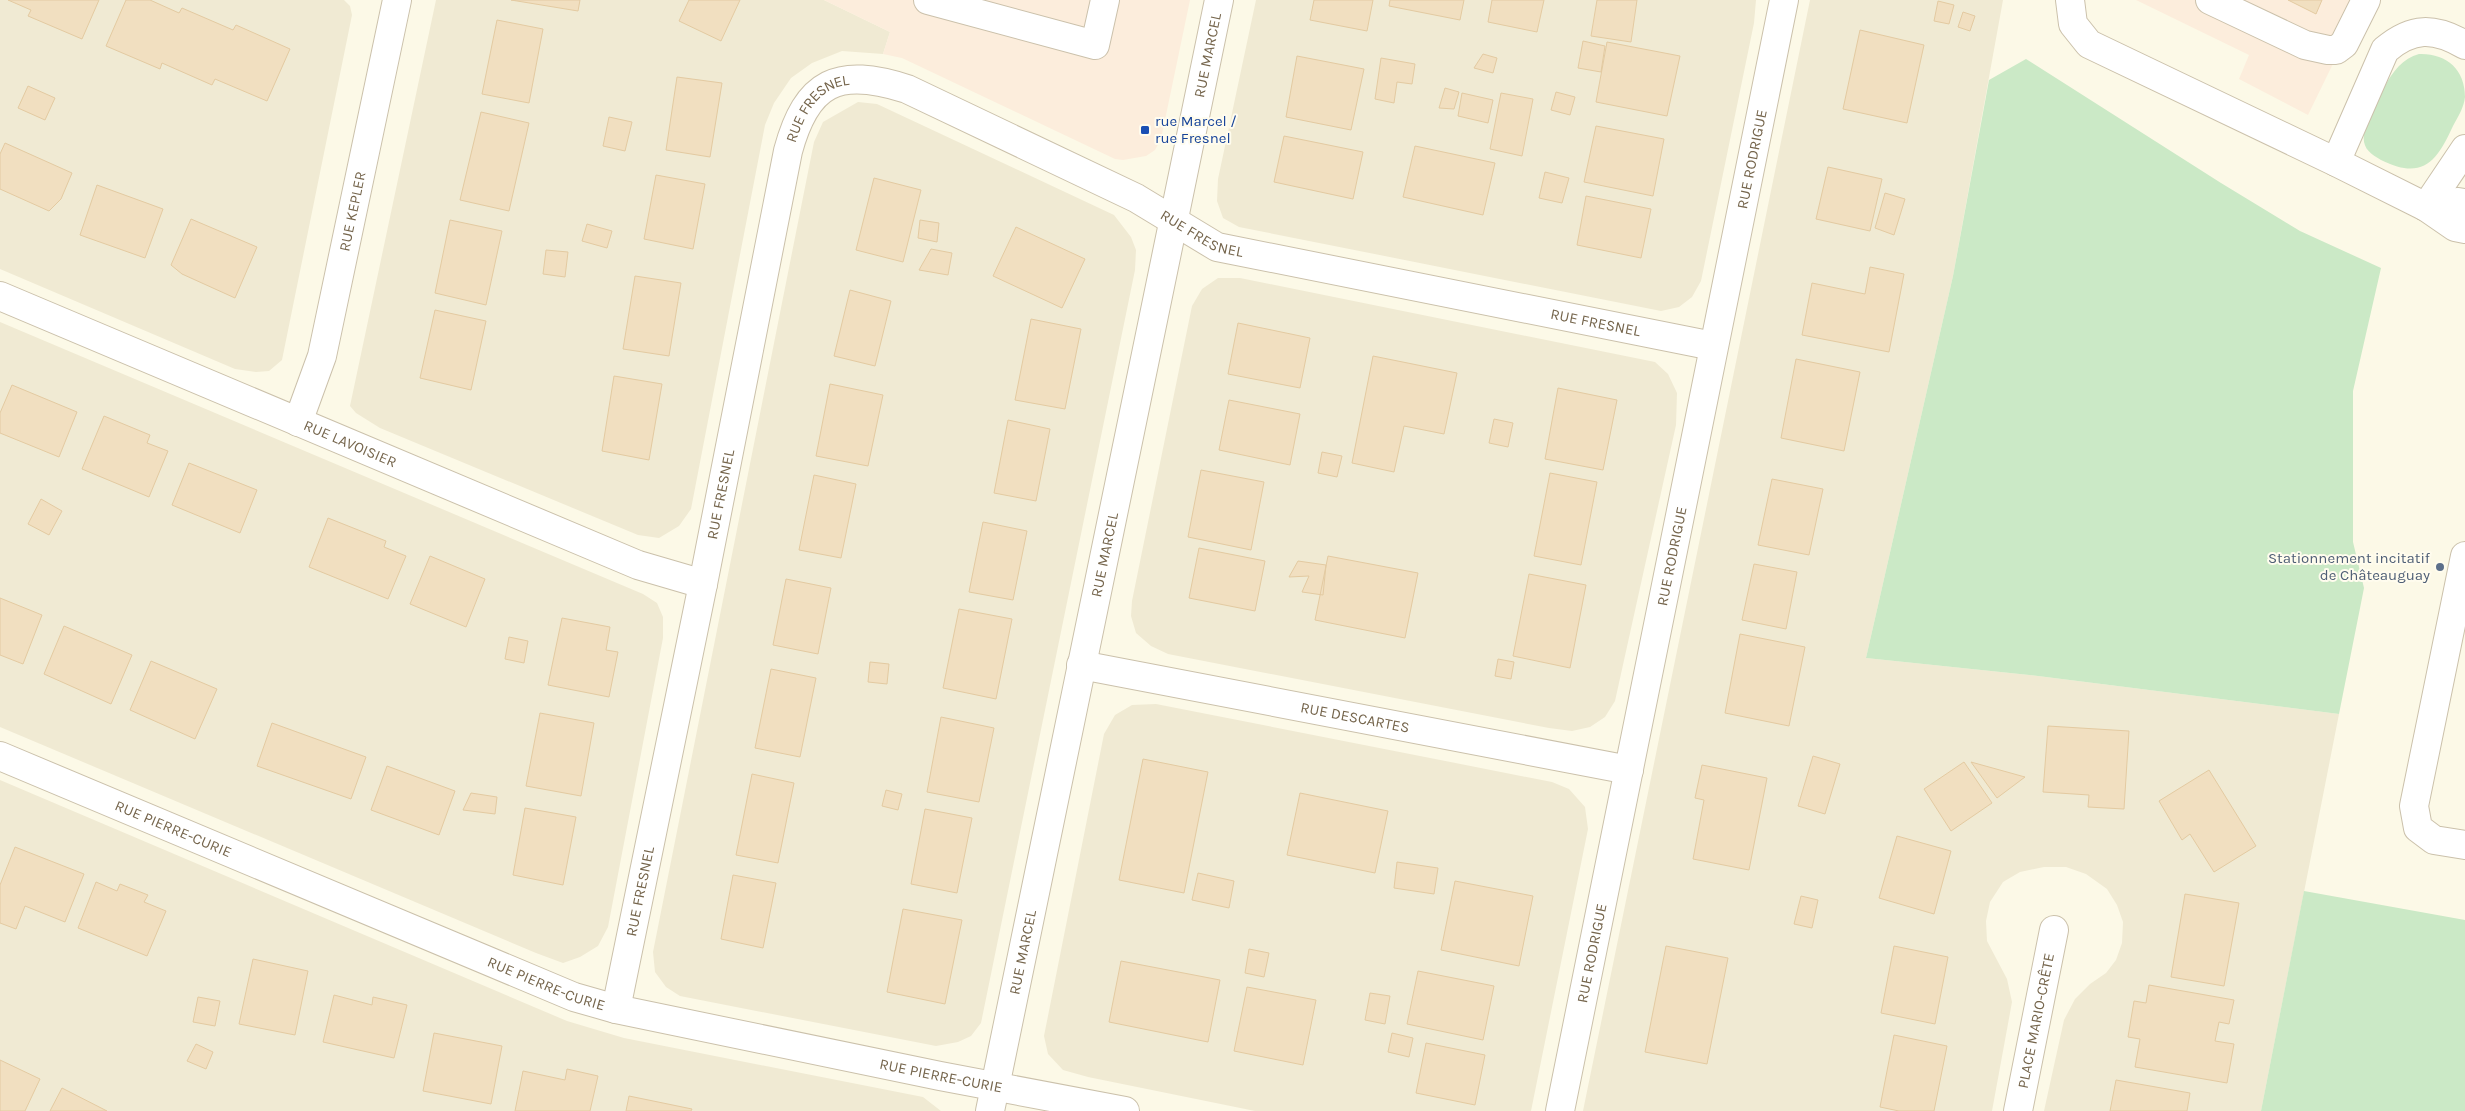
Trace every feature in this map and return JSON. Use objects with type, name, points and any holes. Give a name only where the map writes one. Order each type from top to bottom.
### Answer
[{"type":"street","name":"RUE KEPLER","points":[[298,422],[322,356],[397,0]]},
{"type":"street","points":[[928,0],[1095,45],[1105,0]]},
{"type":"street","name":"RUE MARCEL","points":[[993,1098],[1220,0]]},
{"type":"street","name":"RUE RODRIGUE","points":[[1560,1111],[1784,0]]},
{"type":"street","points":[[2070,0],[2073,24],[2089,44],[2426,207],[2455,228],[2465,229]]},
{"type":"street","points":[[2210,0],[2305,45],[2336,50],[2344,44],[2366,0]]},
{"type":"street","points":[[2336,162],[2385,50],[2398,38],[2408,34],[2428,32],[2446,36],[2465,45]]},
{"type":"street","name":"RUE FRESNEL","points":[[616,1009],[703,584],[788,152],[795,126],[804,107],[819,91],[839,81],[858,78],[882,81],[907,89],[1136,198],[1217,247],[1713,346]]},
{"type":"street","points":[[2426,207],[2465,149]]},
{"type":"street","points":[[2426,207],[2457,202],[2465,203]]},
{"type":"street","name":"RUE LAVOISIER","points":[[0,296],[638,565],[703,584]]},
{"type":"street","points":[[2465,556],[2414,806],[2418,828],[2434,840],[2465,845]]},
{"type":"street","name":"RUE DESCARTES","points":[[1081,665],[1629,770]]},
{"type":"street","name":"RUE PIERRE-CURIE","points":[[0,756],[552,989],[616,1009],[993,1098],[1125,1111]]},
{"type":"street","name":"PLACE MARIO-CRÊTE","points":[[2018,1111],[2054,930]]},
{"type":"shaded area","points":[[0,0],[344,0],[350,6],[352,15],[282,360],[269,371],[256,372],[235,369],[0,269]]},
{"type":"shaded area","points":[[436,0],[824,0],[890,32],[883,54],[842,51],[812,63],[791,78],[774,103],[765,125],[691,509],[679,526],[659,538],[638,535],[380,428],[356,413],[350,406]]},
{"type":"shaded area","points":[[824,0],[1190,0],[1161,139],[1155,150],[1146,156],[1123,160],[1115,159],[902,58],[883,54],[890,32]]},
{"type":"shaded area","points":[[1256,0],[1756,0],[1754,23],[1701,281],[1692,297],[1679,307],[1661,311],[1239,227],[1223,218],[1217,201],[1218,179]]},
{"type":"shaded area","points":[[1810,0],[2003,0],[1953,276],[1866,658],[2038,676],[2339,714],[2261,1111],[2044,1111],[2064,1020],[2075,999],[2090,984],[2106,973],[2116,960],[2122,943],[2123,922],[2117,905],[2107,889],[2086,874],[2066,867],[2044,867],[2020,872],[2003,882],[1990,902],[1986,921],[1987,941],[2007,979],[2012,1002],[1992,1111],[1583,1111]]},
{"type":"shaded area","points":[[2136,0],[2364,0],[2308,115],[2239,79],[2249,55]]},
{"type":"shaded area","points":[[858,102],[877,104],[1114,215],[1131,237],[1136,250],[1135,270],[981,1023],[971,1036],[958,1042],[936,1046],[680,996],[666,987],[655,972],[653,952],[814,142],[823,122]]},
{"type":"shaded area","points":[[1218,278],[1240,278],[1655,362],[1668,374],[1677,393],[1676,425],[1615,701],[1605,717],[1590,727],[1572,731],[1549,728],[1168,654],[1151,646],[1136,633],[1131,616],[1132,601],[1192,306],[1202,289]]},
{"type":"shaded area","points":[[0,322],[643,594],[657,603],[663,617],[663,638],[608,927],[598,946],[580,957],[563,963],[0,727]]},
{"type":"shaded area","points":[[1156,704],[1552,782],[1569,789],[1585,807],[1588,829],[1531,1111],[1255,1111],[1088,1077],[1063,1070],[1048,1054],[1044,1036],[1104,734],[1115,715],[1132,705]]},
{"type":"shaded area","points":[[0,780],[567,1021],[624,1038],[923,1097],[941,1111],[0,1111]]},
{"type":"green space","points":[[2419,54],[2438,56],[2452,65],[2462,78],[2465,97],[2459,116],[2434,158],[2418,168],[2395,166],[2381,160],[2368,150],[2364,143],[2364,134],[2384,87],[2391,76],[2399,66]]},
{"type":"green space","points":[[2026,59],[2300,231],[2381,268],[2353,391],[2353,542],[2364,588],[2339,714],[2038,676],[1866,658],[1953,276],[1989,80]]},
{"type":"green space","points":[[2304,891],[2465,920],[2465,1111],[2261,1111]]},
{"type":"building","points":[[8,0],[99,0],[82,39],[28,16],[31,10]]},
{"type":"building","points":[[126,0],[150,0],[179,13],[182,8],[233,30],[236,25],[290,49],[267,101],[215,79],[212,85],[162,63],[160,69],[106,46]]},
{"type":"building","points":[[511,0],[580,0],[578,11]]},
{"type":"building","points":[[689,0],[740,0],[721,41],[679,21]]},
{"type":"building","points":[[1314,0],[1373,0],[1367,31],[1310,20]]},
{"type":"building","points":[[1390,0],[1464,0],[1460,20],[1389,6]]},
{"type":"building","points":[[1492,0],[1544,0],[1537,32],[1488,22]]},
{"type":"building","points":[[1597,0],[1637,0],[1631,42],[1591,36]]},
{"type":"building","points":[[2288,0],[2322,0],[2316,14]]},
{"type":"building","points":[[1938,1],[1954,5],[1949,24],[1934,21]]},
{"type":"building","points":[[1963,12],[1975,16],[1970,31],[1958,27]]},
{"type":"building","points":[[497,20],[543,29],[529,103],[482,94]]},
{"type":"building","points":[[1860,30],[1924,45],[1907,123],[1843,109]]},
{"type":"building","points":[[1583,41],[1605,46],[1601,72],[1578,68]]},
{"type":"building","points":[[1607,42],[1680,56],[1667,116],[1596,102]]},
{"type":"building","points":[[1483,54],[1497,58],[1493,73],[1474,68]]},
{"type":"building","points":[[1297,56],[1364,69],[1351,130],[1286,117]]},
{"type":"building","points":[[1381,58],[1415,64],[1412,84],[1397,82],[1394,103],[1375,99]]},
{"type":"building","points":[[677,77],[722,83],[710,157],[666,150]]},
{"type":"building","points":[[28,86],[55,98],[45,120],[18,108]]},
{"type":"building","points":[[1445,88],[1459,92],[1454,109],[1439,108]]},
{"type":"building","points":[[1556,92],[1575,97],[1570,115],[1551,110]]},
{"type":"building","points":[[1462,93],[1493,100],[1488,123],[1458,116]]},
{"type":"building","points":[[1501,93],[1533,99],[1522,156],[1490,149]]},
{"type":"building","points":[[481,112],[529,123],[509,211],[460,200]]},
{"type":"building","points":[[609,117],[632,122],[625,151],[603,146]]},
{"type":"building","points":[[1596,126],[1664,139],[1653,196],[1584,182]]},
{"type":"building","points":[[1284,136],[1363,152],[1353,199],[1274,182]]},
{"type":"building","points":[[5,143],[72,173],[61,199],[49,211],[0,189],[0,154]]},
{"type":"building","points":[[1415,146],[1495,163],[1483,215],[1403,197]]},
{"type":"building","points":[[1828,167],[1882,179],[1870,231],[1816,219]]},
{"type":"building","points":[[1545,172],[1569,178],[1562,203],[1539,198]]},
{"type":"building","points":[[656,175],[705,184],[693,249],[644,239]]},
{"type":"building","points":[[874,178],[921,190],[903,262],[856,250]]},
{"type":"building","points":[[97,185],[163,209],[145,258],[80,235]]},
{"type":"building","points":[[1885,193],[1905,199],[1894,235],[1875,228]]},
{"type":"building","points":[[1586,196],[1651,209],[1641,258],[1577,245]]},
{"type":"building","points":[[191,219],[257,247],[235,298],[182,274],[171,265]]},
{"type":"building","points":[[450,220],[502,231],[486,305],[435,293]]},
{"type":"building","points":[[920,220],[939,223],[937,242],[918,238]]},
{"type":"building","points":[[587,224],[612,231],[607,248],[582,241]]},
{"type":"building","points":[[1016,227],[1085,259],[1062,308],[993,276]]},
{"type":"building","points":[[931,249],[952,253],[948,275],[919,270]]},
{"type":"building","points":[[546,250],[568,252],[565,277],[543,274]]},
{"type":"building","points":[[1870,267],[1904,274],[1889,352],[1802,335],[1812,283],[1865,294]]},
{"type":"building","points":[[635,276],[681,283],[669,356],[623,349]]},
{"type":"building","points":[[850,290],[891,301],[875,366],[834,356]]},
{"type":"building","points":[[435,310],[486,321],[471,390],[420,378]]},
{"type":"building","points":[[1031,319],[1081,329],[1065,409],[1015,400]]},
{"type":"building","points":[[1238,323],[1310,338],[1300,388],[1228,374]]},
{"type":"building","points":[[1373,356],[1457,373],[1444,434],[1404,426],[1394,472],[1352,463]]},
{"type":"building","points":[[1796,359],[1860,372],[1844,451],[1781,438]]},
{"type":"building","points":[[614,376],[662,384],[649,460],[602,451]]},
{"type":"building","points":[[830,384],[883,395],[868,466],[816,456]]},
{"type":"building","points":[[12,385],[77,412],[59,457],[0,433],[0,413]]},
{"type":"building","points":[[1558,388],[1617,400],[1603,470],[1545,459]]},
{"type":"building","points":[[1229,400],[1300,414],[1290,465],[1219,450]]},
{"type":"building","points":[[104,416],[150,435],[147,443],[168,451],[149,497],[82,469]]},
{"type":"building","points":[[1494,419],[1513,423],[1508,447],[1489,443]]},
{"type":"building","points":[[1008,420],[1050,429],[1036,501],[994,493]]},
{"type":"building","points":[[1322,452],[1342,456],[1337,477],[1318,473]]},
{"type":"building","points":[[189,463],[257,490],[240,533],[172,505]]},
{"type":"building","points":[[1201,470],[1264,482],[1251,550],[1188,537]]},
{"type":"building","points":[[1550,473],[1597,482],[1581,565],[1534,556]]},
{"type":"building","points":[[814,475],[856,484],[841,558],[799,550]]},
{"type":"building","points":[[1772,479],[1823,489],[1809,555],[1758,545]]},
{"type":"building","points":[[41,499],[62,511],[49,535],[28,524]]},
{"type":"building","points":[[328,518],[386,541],[384,547],[406,556],[388,599],[309,567]]},
{"type":"building","points":[[983,522],[1027,531],[1013,600],[969,592]]},
{"type":"building","points":[[1199,548],[1265,561],[1255,611],[1189,598]]},
{"type":"building","points":[[430,556],[485,579],[466,627],[410,604]]},
{"type":"building","points":[[1328,556],[1418,573],[1405,638],[1315,620]]},
{"type":"building","points":[[1298,561],[1326,565],[1323,595],[1302,592],[1309,576],[1289,577]]},
{"type":"building","points":[[1754,564],[1797,572],[1786,629],[1742,620]]},
{"type":"building","points":[[1529,574],[1586,585],[1570,668],[1513,656]]},
{"type":"building","points":[[786,579],[831,588],[818,654],[773,645]]},
{"type":"building","points":[[0,598],[42,615],[23,664],[0,655]]},
{"type":"building","points":[[959,609],[1012,619],[996,699],[943,688]]},
{"type":"building","points":[[562,618],[610,627],[606,650],[618,652],[609,697],[548,685]]},
{"type":"building","points":[[64,626],[132,655],[111,704],[44,674]]},
{"type":"building","points":[[1740,634],[1805,647],[1789,726],[1725,713]]},
{"type":"building","points":[[509,637],[528,641],[524,663],[505,659]]},
{"type":"building","points":[[1498,659],[1514,662],[1511,679],[1495,676]]},
{"type":"building","points":[[151,661],[217,689],[195,739],[130,710]]},
{"type":"building","points":[[870,662],[889,664],[887,684],[868,682]]},
{"type":"building","points":[[771,669],[816,678],[800,757],[755,748]]},
{"type":"building","points":[[540,713],[594,723],[581,796],[526,786]]},
{"type":"building","points":[[941,717],[994,728],[979,802],[927,792]]},
{"type":"building","points":[[272,723],[366,757],[351,799],[257,766]]},
{"type":"building","points":[[2048,726],[2129,731],[2124,809],[2088,807],[2089,795],[2043,792]]},
{"type":"building","points":[[1813,756],[1840,764],[1825,814],[1798,806]]},
{"type":"building","points":[[1143,759],[1208,772],[1184,893],[1119,880]]},
{"type":"building","points":[[1964,762],[1992,803],[1951,831],[1924,789]]},
{"type":"building","points":[[1971,762],[2025,777],[1997,798]]},
{"type":"building","points":[[1702,765],[1767,778],[1749,870],[1693,859],[1704,800],[1695,798]]},
{"type":"building","points":[[387,766],[455,791],[439,835],[371,810]]},
{"type":"building","points":[[2209,770],[2256,846],[2214,872],[2190,834],[2182,840],[2159,801]]},
{"type":"building","points":[[752,774],[794,783],[778,863],[736,855]]},
{"type":"building","points":[[886,790],[902,794],[898,810],[882,806]]},
{"type":"building","points":[[471,793],[497,797],[495,814],[463,810]]},
{"type":"building","points":[[1300,793],[1388,811],[1375,873],[1287,855]]},
{"type":"building","points":[[525,808],[576,817],[563,885],[513,875]]},
{"type":"building","points":[[925,809],[972,818],[957,893],[911,884]]},
{"type":"building","points":[[1897,836],[1951,851],[1934,914],[1879,898]]},
{"type":"building","points":[[15,847],[84,874],[65,922],[25,906],[16,929],[0,923],[0,885]]},
{"type":"building","points":[[1397,862],[1438,868],[1434,894],[1394,888]]},
{"type":"building","points":[[1198,873],[1234,881],[1229,908],[1192,900]]},
{"type":"building","points":[[733,875],[776,883],[763,948],[721,939]]},
{"type":"building","points":[[1455,881],[1533,896],[1519,966],[1441,950]]},
{"type":"building","points":[[96,882],[117,891],[120,884],[148,895],[144,902],[166,911],[147,956],[78,928]]},
{"type":"building","points":[[2185,894],[2239,903],[2224,986],[2171,977]]},
{"type":"building","points":[[1801,896],[1818,900],[1812,928],[1794,924]]},
{"type":"building","points":[[903,909],[962,920],[945,1004],[887,992]]},
{"type":"building","points":[[1666,946],[1728,958],[1707,1064],[1645,1052]]},
{"type":"building","points":[[1894,946],[1948,957],[1935,1024],[1881,1013]]},
{"type":"building","points":[[1249,949],[1269,953],[1264,977],[1245,973]]},
{"type":"building","points":[[253,959],[308,971],[295,1035],[239,1024]]},
{"type":"building","points":[[1121,961],[1220,980],[1208,1042],[1109,1022]]},
{"type":"building","points":[[1418,971],[1494,986],[1483,1040],[1407,1024]]},
{"type":"building","points":[[2149,985],[2234,1000],[2229,1024],[2219,1022],[2215,1041],[2234,1044],[2227,1083],[2135,1067],[2140,1039],[2128,1037],[2134,1001],[2146,1003]]},
{"type":"building","points":[[1247,987],[1316,1000],[1303,1065],[1234,1051]]},
{"type":"building","points":[[1370,993],[1390,996],[1385,1024],[1365,1020]]},
{"type":"building","points":[[334,995],[372,1005],[373,997],[407,1005],[394,1058],[323,1042]]},
{"type":"building","points":[[198,997],[220,1001],[215,1026],[193,1022]]},
{"type":"building","points":[[434,1033],[502,1046],[491,1104],[423,1091]]},
{"type":"building","points":[[1392,1033],[1413,1038],[1409,1057],[1388,1052]]},
{"type":"building","points":[[1894,1035],[1947,1046],[1934,1111],[1899,1111],[1880,1107]]},
{"type":"building","points":[[1426,1043],[1485,1055],[1475,1105],[1416,1093]]},
{"type":"building","points":[[196,1044],[213,1052],[206,1069],[187,1061]]},
{"type":"building","points":[[0,1060],[40,1079],[25,1111],[0,1111]]},
{"type":"building","points":[[567,1069],[598,1076],[590,1111],[515,1111],[523,1071],[565,1080]]},
{"type":"building","points":[[2116,1080],[2190,1093],[2187,1111],[2110,1111]]},
{"type":"building","points":[[62,1088],[107,1111],[50,1111]]},
{"type":"building","points":[[629,1096],[692,1109],[691,1111],[626,1111]]},
{"type":"place","name":"rue Marcel / rue Fresnel","points":[[1145,130]]},
{"type":"place","name":"Stationnement incitatif de Châteauguay","points":[[2440,567]]}]
